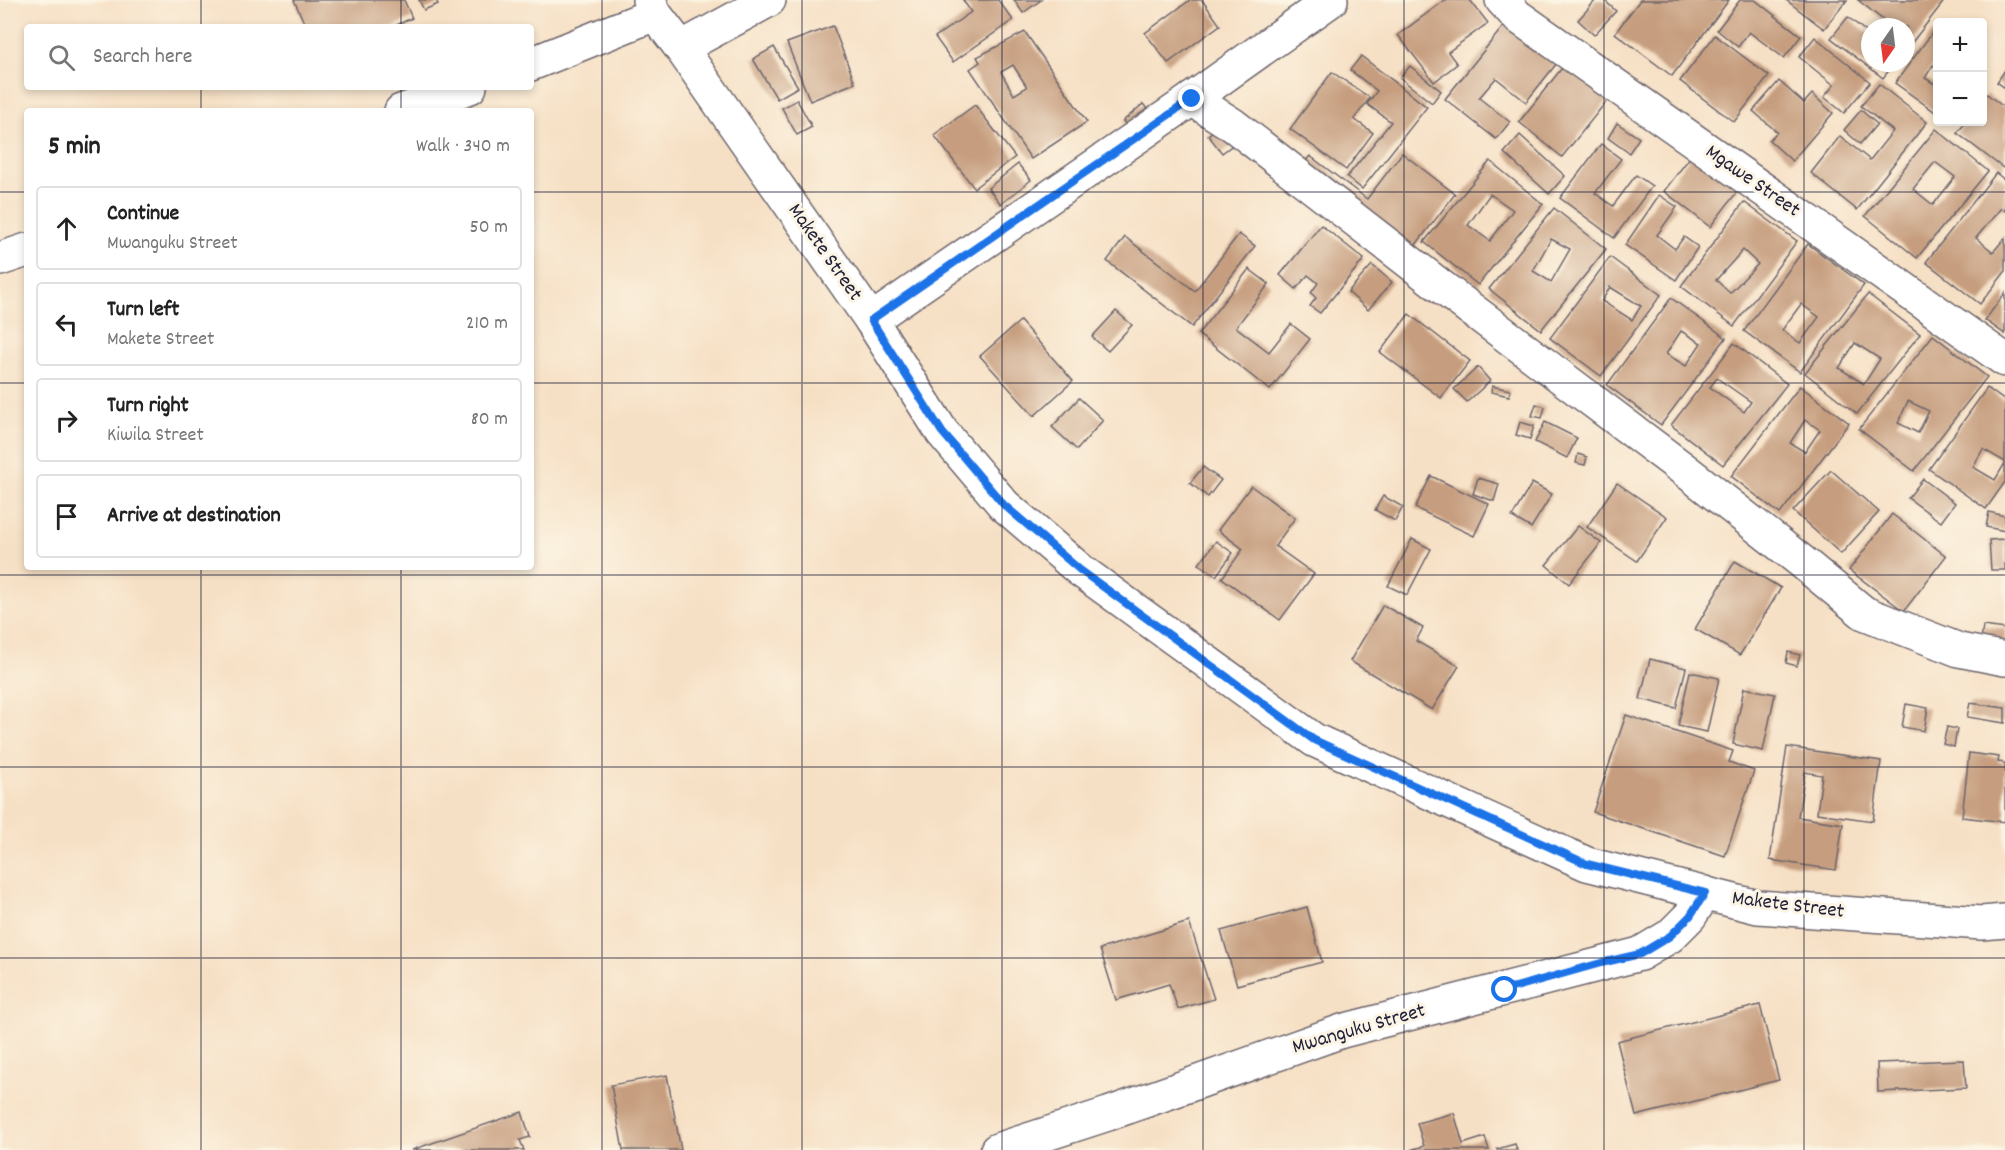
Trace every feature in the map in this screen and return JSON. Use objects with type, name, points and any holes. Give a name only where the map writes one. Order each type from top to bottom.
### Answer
[{"type":"street","points":[[681,48],[769,0]]},
{"type":"street","points":[[871,320],[1192,99],[1331,0]]},
{"type":"street","name":"Mgawe Street","points":[[1502,0],[1516,16],[2005,360]]},
{"type":"street","points":[[534,63],[652,7]]},
{"type":"street","name":"Makete Street","points":[[652,7],[871,320],[942,432],[1004,505],[1080,570],[1314,740],[1587,864],[1758,907],[1982,923],[2005,921]]},
{"type":"street","points":[[410,108],[461,90]]},
{"type":"street","points":[[1192,99],[1233,125],[1443,288],[1713,492],[1864,613],[1959,650],[2005,658]]},
{"type":"street","points":[[0,259],[24,250]]},
{"type":"street","name":"Mwanguku Street","points":[[997,1150],[1108,1114],[1342,1031],[1640,954],[1670,936],[1690,916],[1705,893]]},
{"type":"building","points":[[294,0],[404,0],[412,18],[399,24],[305,24]]},
{"type":"building","points":[[419,0],[436,0],[438,4],[424,10]]},
{"type":"building","points":[[963,0],[998,0],[1013,20],[953,62],[935,37],[971,12]]},
{"type":"building","points":[[1014,0],[1041,0],[1023,13]]},
{"type":"building","points":[[1190,0],[1202,0],[1220,25],[1168,63],[1145,33]]},
{"type":"building","points":[[1445,0],[1470,0],[1488,23],[1448,52],[1457,64],[1434,82],[1398,35]]},
{"type":"building","points":[[1596,0],[1604,0],[1616,11],[1594,35],[1578,20]]},
{"type":"building","points":[[1640,0],[1729,0],[1672,76],[1615,33]]},
{"type":"building","points":[[1740,0],[1755,0],[1801,36],[1784,58],[1749,32],[1738,47],[1717,30]]},
{"type":"building","points":[[1786,0],[1847,0],[1824,29]]},
{"type":"building","points":[[1858,0],[1945,0],[1915,38],[1915,18],[1881,18]]},
{"type":"building","points":[[1848,17],[1861,28],[1861,61],[1831,38]]},
{"type":"building","points":[[1510,18],[1561,58],[1526,102],[1496,78],[1479,98],[1510,122],[1496,139],[1445,99]]},
{"type":"building","points":[[833,26],[855,83],[810,101],[787,43]]},
{"type":"building","points":[[1025,32],[1087,122],[1031,159],[970,69],[980,62],[977,57]],"holes":[[[1013,65],[1027,87],[1014,95],[1001,72]]]},
{"type":"building","points":[[1933,34],[1933,65],[1925,78],[1933,83],[1933,110],[1895,83],[1903,72],[1915,72],[1915,56]]},
{"type":"building","points":[[1715,35],[1769,76],[1734,122],[1680,81]]},
{"type":"building","points":[[1815,37],[1870,82],[1844,113],[1824,97],[1834,85],[1799,57]]},
{"type":"building","points":[[774,47],[798,87],[777,99],[753,59]]},
{"type":"building","points":[[1361,56],[1427,107],[1362,189],[1347,177],[1391,122],[1367,104],[1377,91],[1350,70]]},
{"type":"building","points":[[1566,63],[1610,97],[1562,157],[1519,122]]},
{"type":"building","points":[[1410,66],[1441,91],[1432,103],[1400,78]]},
{"type":"building","points":[[2005,70],[2005,88],[1997,82]]},
{"type":"building","points":[[1332,72],[1370,98],[1354,119],[1373,133],[1346,170],[1290,129]]},
{"type":"building","points":[[1875,72],[1888,72],[1883,78]]},
{"type":"building","points":[[1779,81],[1804,103],[1812,94],[1833,113],[1792,161],[1769,140],[1777,132],[1753,111]]},
{"type":"building","points":[[1879,84],[1927,122],[1857,210],[1811,173],[1840,136],[1870,160],[1893,131],[1861,106]]},
{"type":"building","points":[[1987,94],[2005,108],[2005,165],[2003,168],[1957,133],[1963,126],[1987,126]]},
{"type":"building","points":[[797,100],[812,127],[797,135],[782,108]]},
{"type":"building","points":[[1143,104],[1157,119],[1137,137],[1123,121]]},
{"type":"building","points":[[975,105],[1015,157],[974,188],[934,135]]},
{"type":"building","points":[[1861,110],[1877,124],[1860,144],[1844,130]]},
{"type":"building","points":[[1224,123],[1238,141],[1222,153],[1208,135]]},
{"type":"building","points":[[1617,123],[1639,138],[1629,153],[1608,138]]},
{"type":"building","points":[[1936,129],[1988,171],[1917,258],[1865,216]],"holes":[[[1935,162],[1955,177],[1933,205],[1913,189]]]},
{"type":"building","points":[[1520,135],[1565,176],[1549,194],[1504,153]]},
{"type":"building","points":[[1601,144],[1621,159],[1595,193],[1613,206],[1636,175],[1652,186],[1614,238],[1560,198]]},
{"type":"building","points":[[1694,152],[1740,188],[1710,227],[1664,191]]},
{"type":"building","points":[[1402,153],[1455,194],[1412,250],[1301,166],[1310,156],[1367,199]]},
{"type":"building","points":[[1490,161],[1543,204],[1478,285],[1424,242]],"holes":[[[1490,194],[1513,210],[1490,241],[1468,225]]]},
{"type":"building","points":[[1018,164],[1031,180],[1001,204],[988,188]]},
{"type":"building","points":[[1996,173],[2005,180],[2005,211],[2001,208],[1976,238],[1993,252],[2005,238],[2005,272],[1980,304],[1926,262]]},
{"type":"building","points":[[1659,195],[1677,207],[1657,235],[1675,249],[1684,237],[1698,247],[1676,280],[1625,245]]},
{"type":"building","points":[[1744,202],[1797,241],[1734,326],[1681,286]],"holes":[[[1743,250],[1758,264],[1730,293],[1716,280]]]},
{"type":"building","points":[[1554,208],[1606,249],[1541,330],[1489,289]],"holes":[[[1551,239],[1570,249],[1551,282],[1533,271]]]},
{"type":"building","points":[[1321,225],[1364,259],[1320,313],[1310,306],[1316,298],[1311,293],[1318,283],[1308,275],[1296,289],[1280,275]]},
{"type":"building","points":[[1239,234],[1255,246],[1192,327],[1107,261],[1125,237],[1195,291]]},
{"type":"building","points":[[1808,244],[1864,285],[1800,372],[1744,331]],"holes":[[[1801,304],[1819,317],[1800,343],[1782,330]]]},
{"type":"building","points":[[1610,257],[1661,295],[1601,376],[1550,338]],"holes":[[[1610,287],[1641,306],[1632,320],[1602,301]]]},
{"type":"building","points":[[1372,265],[1392,282],[1368,310],[1348,292]]},
{"type":"building","points":[[1249,269],[1269,284],[1236,327],[1269,352],[1291,324],[1310,339],[1270,390],[1198,334]]},
{"type":"building","points":[[2005,293],[2005,334],[1985,320]]},
{"type":"building","points":[[1868,294],[1920,334],[1857,414],[1805,373]],"holes":[[[1855,343],[1880,359],[1864,384],[1839,368]]]},
{"type":"building","points":[[1671,298],[1726,338],[1661,425],[1607,385]],"holes":[[[1681,331],[1701,343],[1686,366],[1666,354]]]},
{"type":"building","points":[[1116,311],[1132,325],[1108,351],[1092,337]]},
{"type":"building","points":[[1409,314],[1470,361],[1441,398],[1380,352]]},
{"type":"building","points":[[1020,321],[1073,381],[1034,416],[980,356]]},
{"type":"building","points":[[1933,335],[1987,377],[1914,471],[1859,429]],"holes":[[[1908,401],[1929,411],[1918,433],[1898,423]]]},
{"type":"building","points":[[1734,343],[1787,384],[1723,465],[1671,425]],"holes":[[[1717,378],[1751,402],[1744,412],[1710,387]]]},
{"type":"building","points":[[1478,367],[1490,381],[1467,402],[1454,389]]},
{"type":"building","points":[[1492,386],[1510,390],[1509,396],[1491,392]]},
{"type":"building","points":[[1800,386],[1849,423],[1780,514],[1731,476]],"holes":[[[1805,420],[1820,430],[1805,452],[1790,443]]]},
{"type":"building","points":[[1987,388],[2005,401],[2005,462],[1983,449],[1973,467],[1995,480],[2005,463],[2005,482],[1986,509],[1929,469]]},
{"type":"building","points":[[1079,398],[1103,420],[1077,450],[1052,427]]},
{"type":"building","points":[[1536,404],[1545,407],[1542,418],[1532,416]]},
{"type":"building","points":[[1520,422],[1534,426],[1530,439],[1516,435]]},
{"type":"building","points":[[1545,422],[1577,438],[1567,458],[1535,442]]},
{"type":"building","points":[[1578,454],[1587,457],[1585,465],[1576,463]]},
{"type":"building","points":[[1203,467],[1221,480],[1208,497],[1190,483]]},
{"type":"building","points":[[1831,470],[1879,512],[1841,554],[1793,511]]},
{"type":"building","points":[[1431,476],[1489,504],[1474,536],[1415,508]]},
{"type":"building","points":[[1478,478],[1499,484],[1494,501],[1473,494]]},
{"type":"building","points":[[1923,479],[1955,503],[1941,522],[1908,498]]},
{"type":"building","points":[[1532,483],[1552,494],[1531,528],[1512,517]]},
{"type":"building","points":[[1617,483],[1667,517],[1637,561],[1587,527]]},
{"type":"building","points":[[1251,486],[1295,518],[1275,546],[1314,574],[1280,620],[1222,578],[1243,549],[1218,530]]},
{"type":"building","points":[[1383,496],[1403,507],[1395,521],[1375,510]]},
{"type":"building","points":[[1989,512],[2005,516],[2005,531],[1986,527]]},
{"type":"building","points":[[1892,514],[1946,556],[1904,611],[1849,570]]},
{"type":"building","points":[[1578,526],[1601,543],[1569,584],[1546,565]]},
{"type":"building","points":[[1412,539],[1431,549],[1407,595],[1388,586]]},
{"type":"building","points":[[2005,539],[2005,570],[1991,570],[1989,540]]},
{"type":"building","points":[[1216,541],[1233,553],[1216,576],[1199,564]]},
{"type":"building","points":[[1735,561],[1781,588],[1740,655],[1695,629]]},
{"type":"building","points":[[1383,605],[1423,628],[1416,641],[1459,666],[1432,710],[1350,661]]},
{"type":"building","points":[[1983,626],[2005,629],[2005,652],[1980,649]]},
{"type":"building","points":[[1788,652],[1800,655],[1797,666],[1786,663]]},
{"type":"building","points":[[1650,659],[1686,668],[1676,708],[1640,699]]},
{"type":"building","points":[[1690,672],[1719,678],[1707,732],[1678,726]]},
{"type":"building","points":[[1744,688],[1775,694],[1763,751],[1733,744]]},
{"type":"building","points":[[1970,703],[2005,708],[2005,723],[1967,717]]},
{"type":"building","points":[[1906,704],[1928,708],[1924,731],[1902,727]]},
{"type":"building","points":[[1626,715],[1733,751],[1729,762],[1754,771],[1725,856],[1593,812]]},
{"type":"building","points":[[1947,727],[1957,729],[1954,747],[1943,744]]},
{"type":"building","points":[[1787,747],[1881,761],[1873,821],[1817,813],[1822,775],[1805,772],[1798,817],[1843,824],[1836,870],[1770,860]]},
{"type":"building","points":[[1969,753],[1999,757],[1998,762],[2005,763],[2005,822],[1962,817]]},
{"type":"building","points":[[1307,907],[1322,962],[1237,985],[1221,931]]},
{"type":"building","points":[[1189,922],[1214,999],[1178,1009],[1169,984],[1116,1000],[1100,949]]},
{"type":"building","points":[[1760,1005],[1779,1080],[1636,1116],[1617,1041]]},
{"type":"building","points":[[1964,1060],[1966,1088],[1878,1092],[1877,1063]]},
{"type":"building","points":[[667,1075],[681,1150],[623,1150],[611,1085]]},
{"type":"building","points":[[522,1112],[530,1137],[520,1140],[524,1150],[412,1150]]},
{"type":"building","points":[[1454,1113],[1463,1144],[1485,1137],[1489,1150],[1410,1150],[1424,1146],[1417,1123]]},
{"type":"building","points":[[1515,1144],[1517,1150],[1497,1150],[1497,1149]]},
{"type":"route","points":[[1192,99],[871,320],[942,432],[1004,505],[1080,570],[1314,740],[1587,864],[1705,893],[1690,916],[1670,936],[1640,954],[1505,990]]}]
